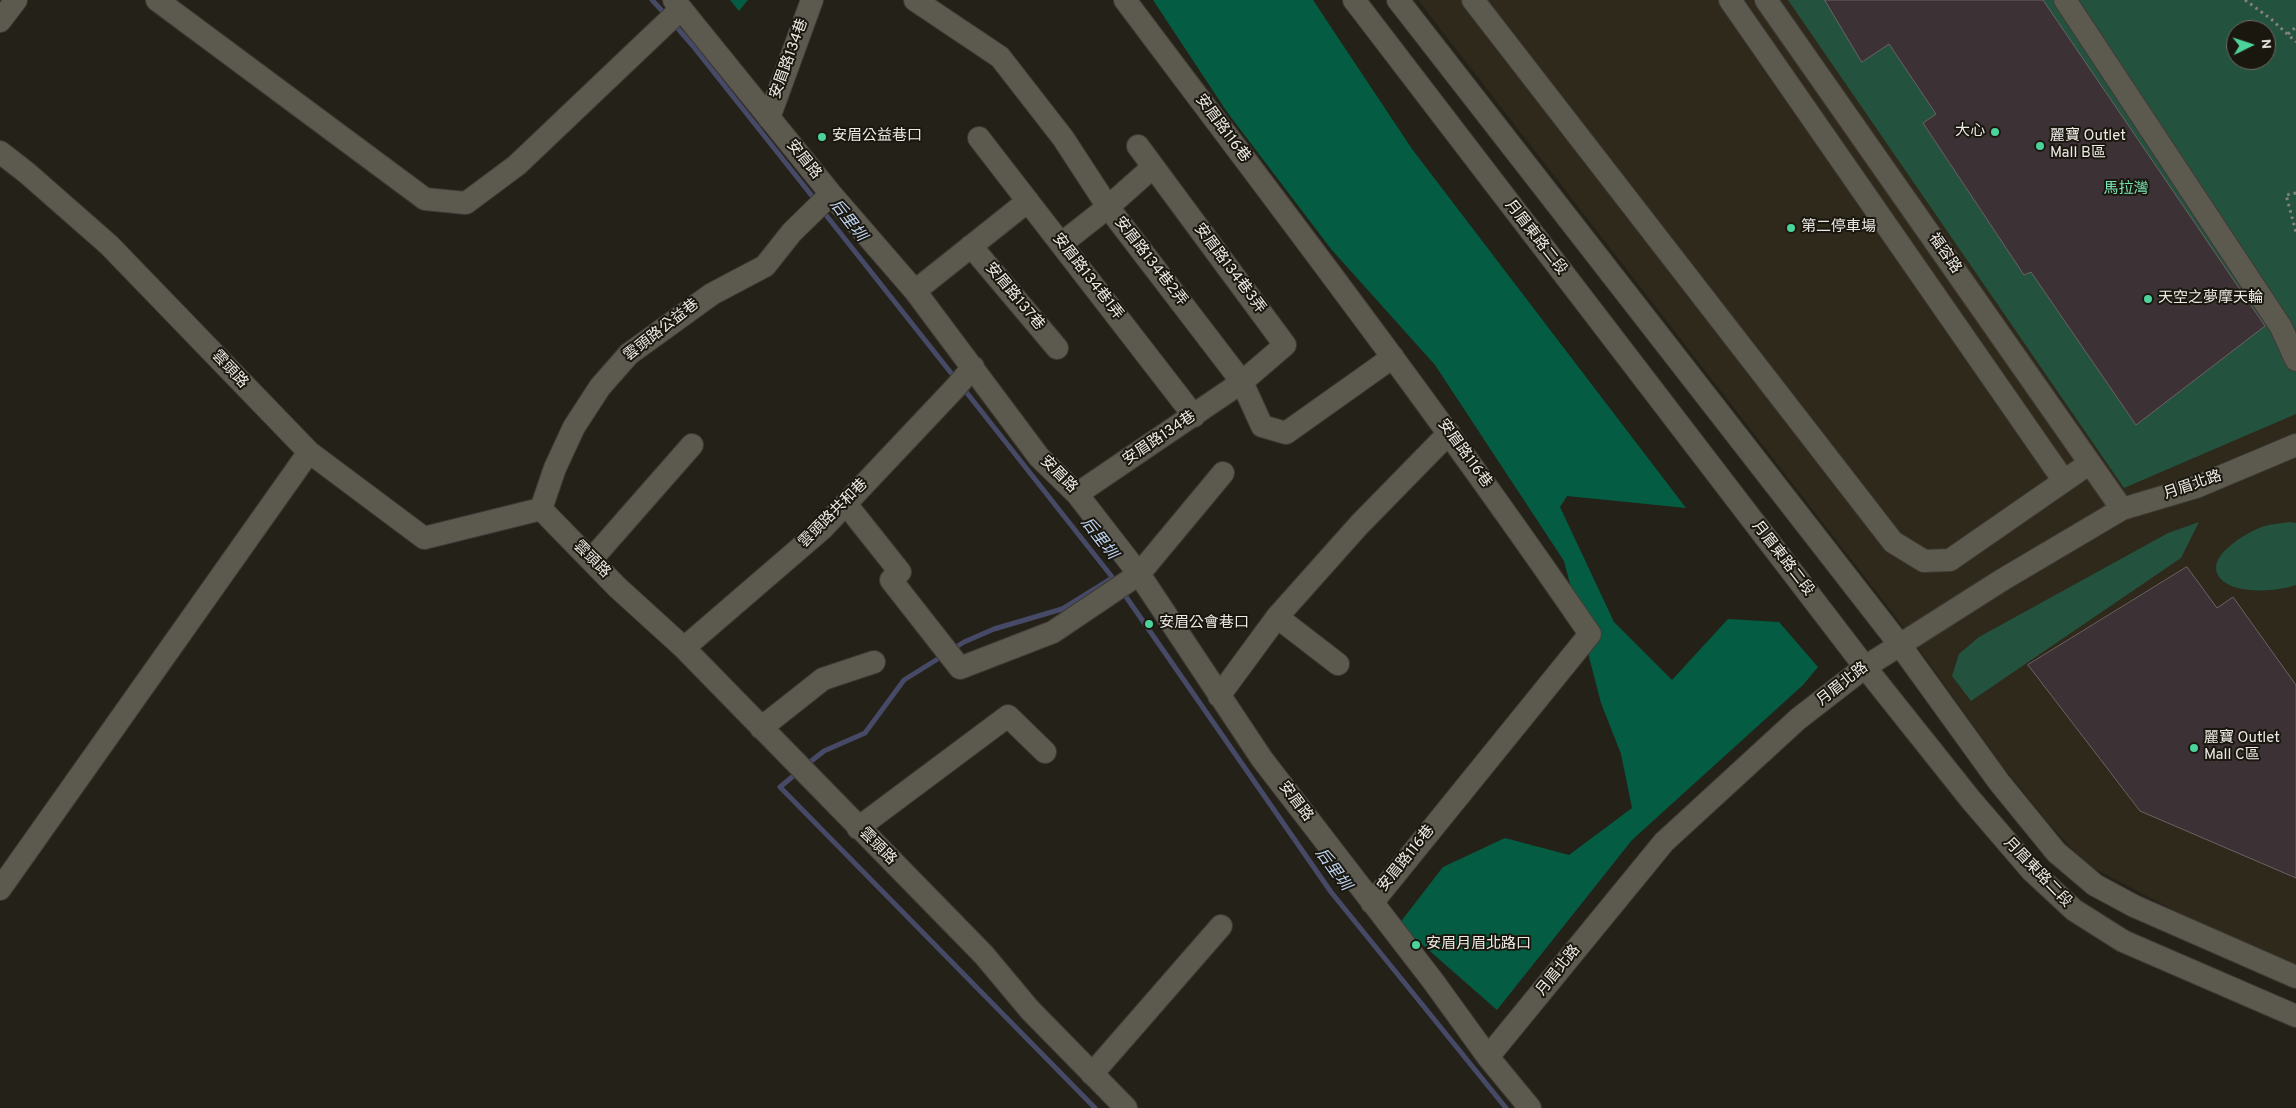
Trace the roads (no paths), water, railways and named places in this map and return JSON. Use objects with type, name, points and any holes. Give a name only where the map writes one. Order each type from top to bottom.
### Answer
[{"type":"street","points":[[0,21],[16,0]]},
{"type":"street","points":[[157,0],[425,199],[466,203],[516,165],[678,4]]},
{"type":"street","name":"安眉路134巷","points":[[769,118],[812,0]]},
{"type":"street","name":"安眉路134巷2弄","points":[[916,0],[1000,57],[1063,138],[1108,207],[1242,382],[1262,426],[1286,433],[1393,357]]},
{"type":"street","name":"安眉路116巷","points":[[1125,0],[1449,433],[1513,521],[1590,634],[1372,903]]},
{"type":"street","name":"月眉東路二段","points":[[1354,0],[1865,667],[1971,800],[2032,871],[2074,910],[2123,941],[2296,1016]]},
{"type":"street","name":"月眉東路二段","points":[[1398,0],[1900,645],[1999,782],[2056,852],[2094,885],[2134,906],[2296,977]]},
{"type":"street","points":[[1473,0],[1893,542],[1924,561],[1950,560],[2090,463]]},
{"type":"street","points":[[1730,0],[2064,481]]},
{"type":"street","name":"福容路","points":[[1766,0],[2122,509]]},
{"type":"street","points":[[2065,0],[2280,327],[2296,360]]},
{"type":"street","name":"安眉路","points":[[678,4],[831,194],[915,291],[1039,457],[1077,494],[1139,574],[1262,759],[1488,1057],[1530,1108]]},
{"type":"street","name":"安眉路134巷1弄","points":[[979,138],[1194,416]]},
{"type":"street","name":"安眉路134巷3弄","points":[[1138,146],[1285,345],[1242,382]]},
{"type":"street","name":"雲頭路","points":[[0,152],[27,173],[109,245],[309,452],[424,538],[541,509],[591,560],[684,648],[984,955],[1030,1010],[1126,1108]]},
{"type":"street","points":[[1061,244],[1108,207],[1153,167]]},
{"type":"street","name":"雲頭路公益巷","points":[[541,509],[555,468],[574,427],[600,387],[628,354],[712,294],[765,266],[792,232],[831,194]]},
{"type":"street","points":[[915,291],[1028,201]]},
{"type":"street","name":"安眉路137巷","points":[[971,246],[1057,348]]},
{"type":"street","name":"雲頭路共和巷","points":[[684,648],[822,529],[956,388],[973,367]]},
{"type":"street","name":"安眉路134巷","points":[[1077,494],[1242,382]]},
{"type":"street","points":[[1219,696],[1277,617],[1359,526],[1449,433]]},
{"type":"street","points":[[591,560],[692,445]]},
{"type":"street","name":"月眉北路","points":[[1488,1057],[1664,842],[1798,720],[1865,667],[2002,580],[2122,509],[2196,487],[2296,445]]},
{"type":"street","points":[[0,890],[309,452]]},
{"type":"street","points":[[846,504],[900,572],[891,580],[960,668],[1053,632],[1139,574],[1224,472]]},
{"type":"street","points":[[1277,617],[1338,664]]},
{"type":"street","points":[[761,728],[823,679],[874,662]]},
{"type":"street","points":[[858,828],[1008,716],[1045,752]]},
{"type":"street","points":[[1092,1074],[1220,926]]},
{"type":"waterway","name":"后里圳","points":[[652,0],[667,16]]},
{"type":"waterway","name":"后里圳","points":[[674,24],[816,201]]},
{"type":"waterway","name":"后里圳","points":[[822,210],[955,378]]},
{"type":"waterway","name":"后里圳","points":[[963,388],[1116,582]]},
{"type":"waterway","points":[[953,649],[994,629],[1062,609],[1112,578]]},
{"type":"waterway","name":"后里圳","points":[[1122,591],[1331,892],[1506,1108]]},
{"type":"waterway","points":[[805,766],[824,751],[865,733],[904,680],[944,655]]},
{"type":"waterway","points":[[797,773],[780,787],[1095,1108]]},
{"type":"place","name":"大心","points":[[1995,132]]},
{"type":"place","name":"安眉公益巷口","points":[[822,137]]},
{"type":"place","name":"麗寶 Outlet Mall B區","points":[[2040,146]]},
{"type":"place","name":"第二停車場","points":[[1791,228]]},
{"type":"place","name":"天空之夢摩天輪","points":[[2148,299]]},
{"type":"place","name":"安眉公會巷口","points":[[1149,624]]},
{"type":"place","name":"麗寶 Outlet Mall C區","points":[[2194,748]]},
{"type":"place","name":"安眉月眉北路口","points":[[1416,945]]},
{"type":"park label","name":"馬拉灣","points":[[2126,190]]}]
